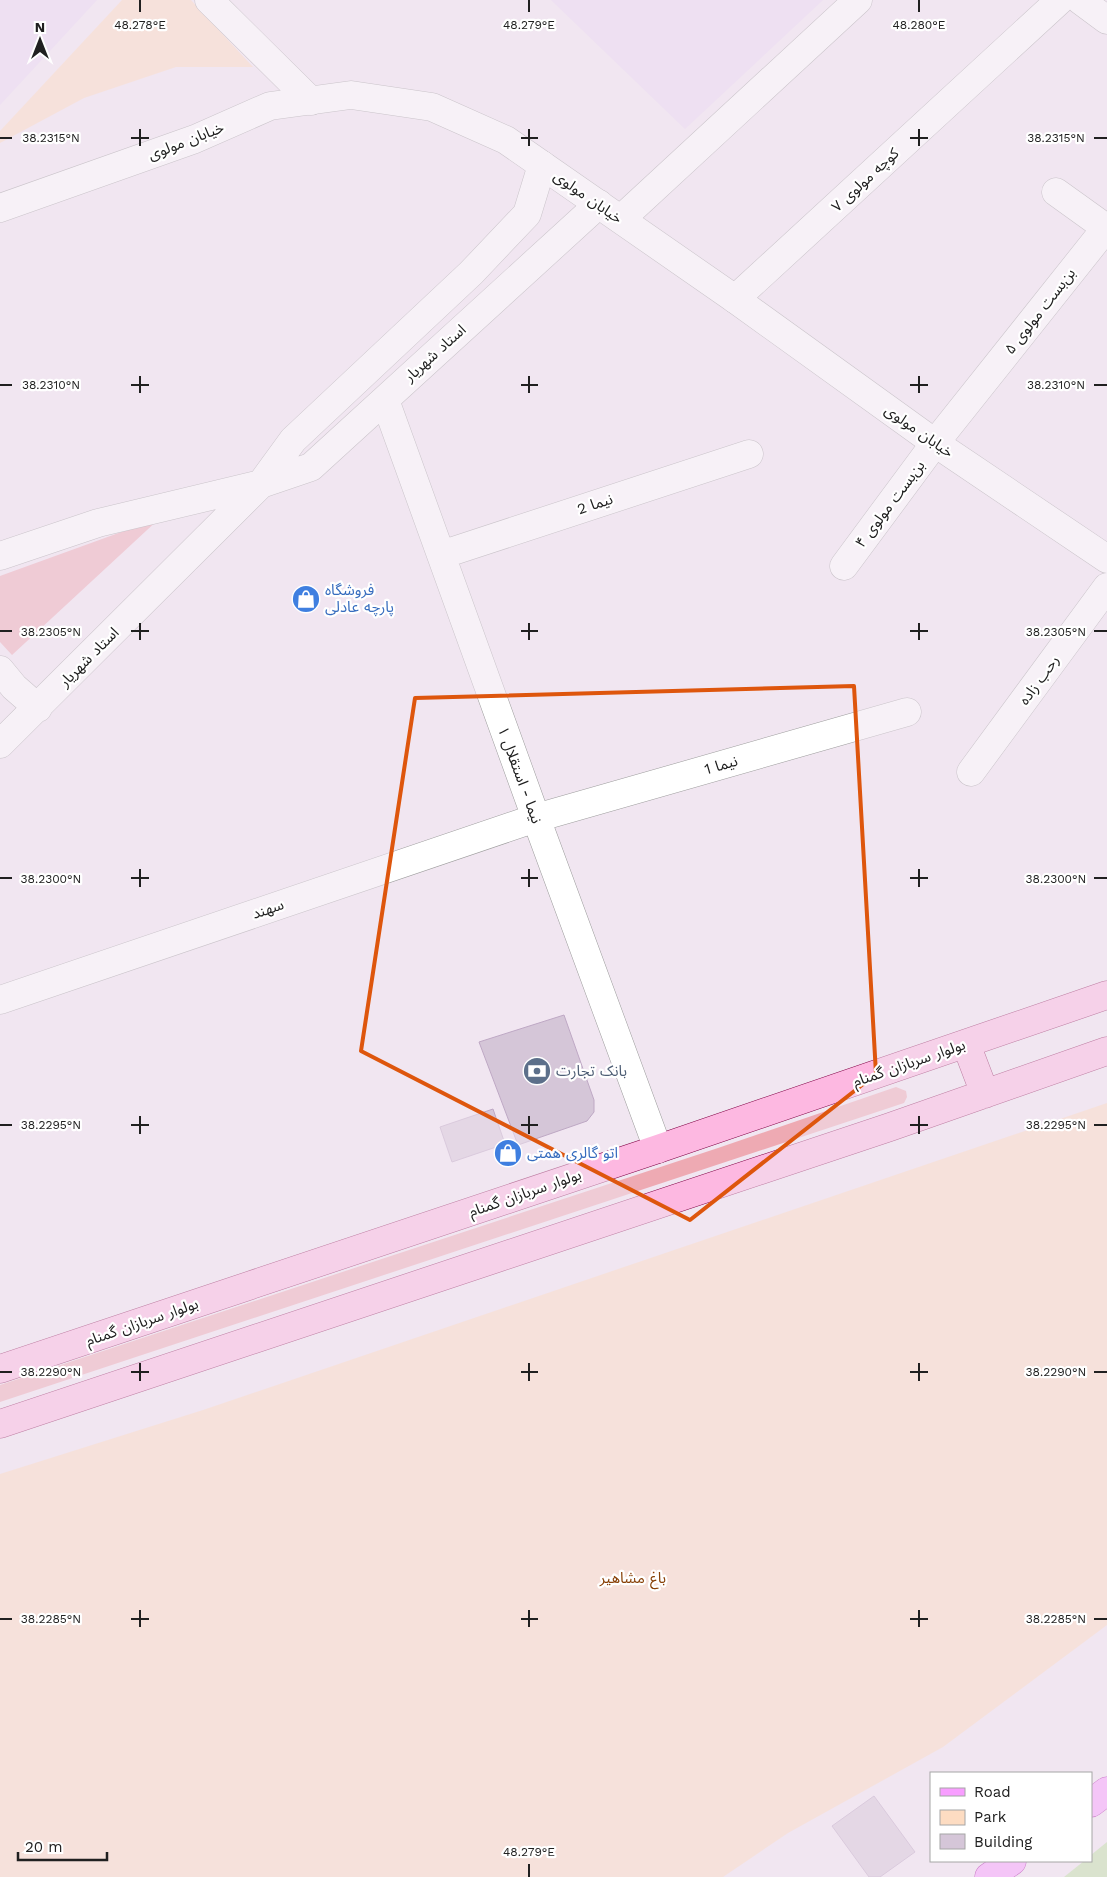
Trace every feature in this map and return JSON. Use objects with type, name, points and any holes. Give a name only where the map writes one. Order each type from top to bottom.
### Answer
[{"type":"main road","name":"بولوار سربازان گمنام","points":[[0,1369],[658,1149],[1107,995]]},
{"type":"main road","points":[[966,1044],[985,1094]]},
{"type":"main road","points":[[0,1424],[890,1127],[1107,1050]]},
{"type":"main road","points":[[1092,1802],[1107,1792]]},
{"type":"main road","points":[[989,1877],[1011,1862]]},
{"type":"street","points":[[209,0],[311,101]]},
{"type":"street","points":[[610,212],[858,0]]},
{"type":"street","name":"کوچه مولوی ۷","points":[[735,299],[1060,0]]},
{"type":"street","points":[[1080,0],[1107,20]]},
{"type":"street","name":"خیابان مولوی","points":[[0,208],[195,139],[270,106],[351,95],[432,107],[506,140],[735,299],[935,443],[1107,559]]},
{"type":"street","name":"استاد شهریار","points":[[0,744],[262,484],[293,440],[471,273],[528,214],[542,165]]},
{"type":"street","name":"بن‌بست مولوی ۵","points":[[935,443],[1106,228],[1056,192]]},
{"type":"street","name":"استاد شهریار","points":[[262,484],[311,468],[384,400],[610,212]]},
{"type":"street","name":"نیما - استقلال ۱","points":[[384,400],[658,1149]]},
{"type":"street","name":"بن‌بست مولوی ۴","points":[[844,566],[935,443]]},
{"type":"street","name":"نیما 2","points":[[441,555],[749,454]]},
{"type":"street","points":[[0,556],[98,523],[262,484]]},
{"type":"street","name":"رحب زاده","points":[[971,772],[1107,588]]},
{"type":"street","points":[[0,670],[14,687],[38,708]]},
{"type":"street","name":"نیما 1","points":[[536,818],[907,712]]},
{"type":"street","name":"سهند","points":[[0,1000],[536,818]]},
{"type":"highlighted area","points":[[854,686],[876,1074],[690,1220],[361,1051],[415,698]]},
{"type":"shaded area","points":[[0,0],[97,0],[0,105]]},
{"type":"shaded area","points":[[551,0],[823,0],[685,129]]},
{"type":"shaded area","points":[[160,518],[12,655],[0,642],[0,576]]},
{"type":"shaded area","points":[[896,1087],[906,1091],[907,1097],[904,1103],[0,1402],[0,1385],[718,1148]]},
{"type":"shaded area","points":[[1107,1842],[1107,1877],[1064,1877],[1083,1862],[1092,1862],[1092,1854]]},
{"type":"green space","points":[[122,0],[191,0],[253,67],[176,67],[84,98],[0,143],[0,131]]},
{"type":"green space","name":"باغ مشاهیر","points":[[1107,1103],[1107,1625],[943,1747],[788,1833],[723,1877],[0,1877],[0,1474],[203,1410]]},
{"type":"building","name":"بانک تجارت","points":[[564,1015],[594,1100],[594,1112],[587,1121],[518,1145],[479,1042]]},
{"type":"building","points":[[493,1109],[505,1144],[452,1162],[440,1127]]},
{"type":"building","points":[[874,1796],[915,1852],[880,1877],[869,1877],[832,1826]]},
{"type":"place","name":"فروشگاه پارچه عادلی","points":[[306,599]]},
{"type":"place","name":"بانک تجارت","points":[[537,1071]]},
{"type":"place","name":"اتو گالری همتی","points":[[508,1153]]}]
